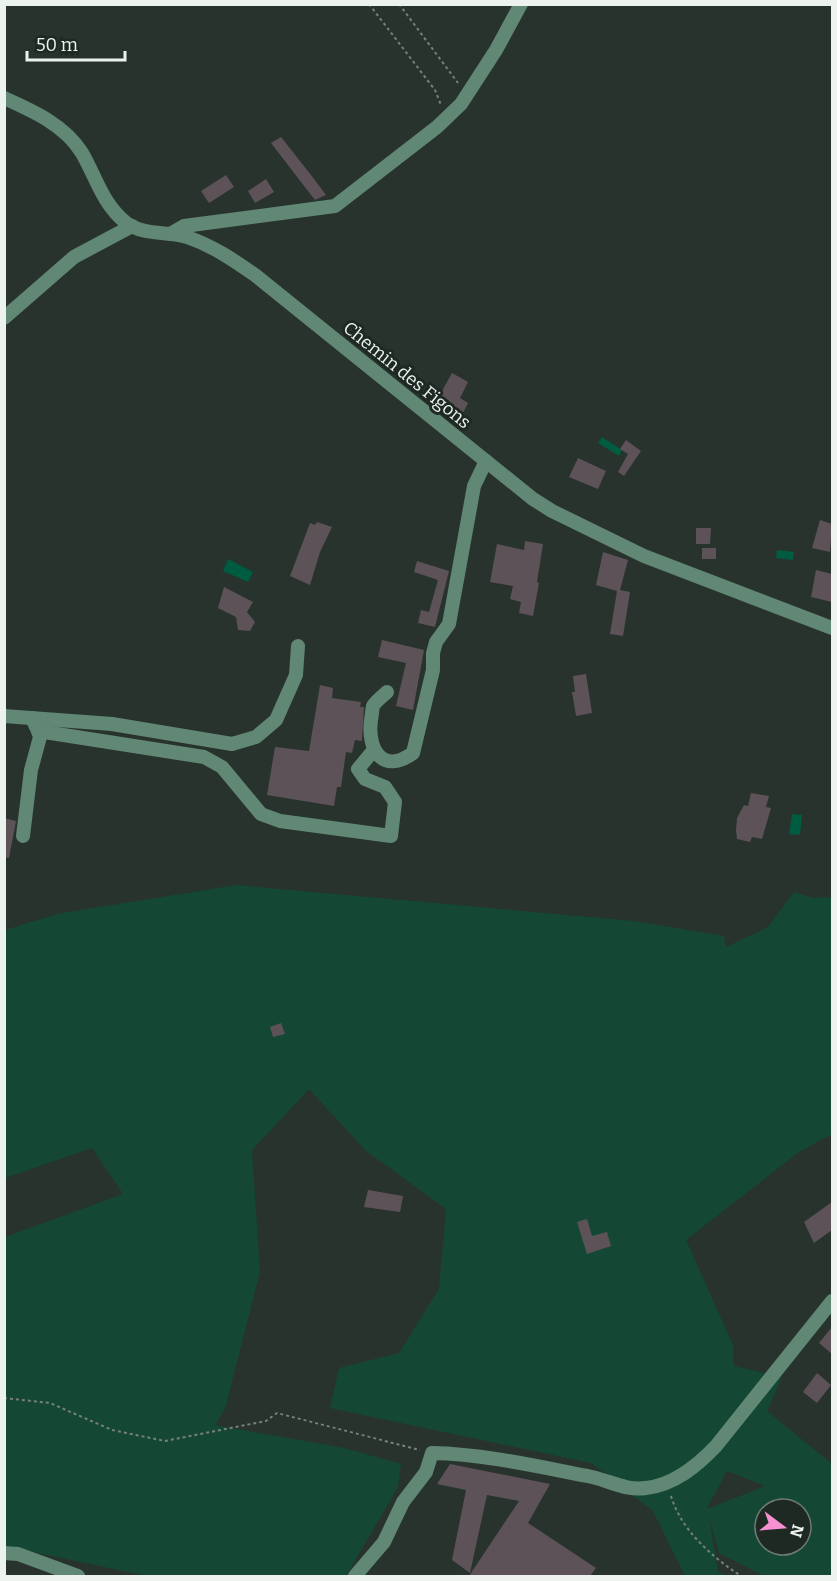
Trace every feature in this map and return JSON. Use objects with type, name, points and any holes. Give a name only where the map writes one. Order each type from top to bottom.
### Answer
[{"type":"street","points":[[170,234],[184,226],[335,206],[351,196],[441,123],[469,93],[521,4]]},
{"type":"street","name":"Chemin des Figons","points":[[4,98],[29,109],[69,136],[82,153],[107,204],[132,226],[140,230],[184,236],[217,248],[255,275],[533,499],[606,539],[644,556],[832,628]]},
{"type":"street","points":[[4,318],[74,257],[132,226]]},
{"type":"street","points":[[387,692],[373,706],[369,736],[373,751],[387,761],[402,761],[412,753],[434,670],[436,642],[449,624],[474,486],[486,461]]},
{"type":"street","points":[[4,716],[112,724],[232,744],[256,737],[276,720],[296,675],[298,646]]},
{"type":"street","points":[[22,836],[31,770],[40,737],[32,718]]},
{"type":"street","points":[[38,731],[204,757],[222,767],[261,814],[280,821],[391,836],[395,802],[385,787],[365,779],[358,769],[373,751]]},
{"type":"street","points":[[355,1576],[384,1542],[403,1502],[426,1472],[432,1453],[463,1454],[595,1478],[624,1488],[646,1488],[666,1482],[699,1463],[716,1446],[832,1301]]},
{"type":"street","points":[[4,1553],[18,1554],[78,1576]]},
{"type":"path","points":[[369,4],[435,90],[441,106],[441,123]]},
{"type":"path","points":[[399,4],[452,75],[469,93]]},
{"type":"path","points":[[4,1398],[50,1403],[112,1430],[165,1441],[266,1421],[277,1413],[432,1453]]},
{"type":"path","points":[[666,1482],[674,1508],[697,1540],[741,1576]]},
{"type":"shaded area","points":[[602,437],[622,450],[619,456],[598,443]]},
{"type":"shaded area","points":[[777,550],[794,552],[793,560],[776,558]]},
{"type":"shaded area","points":[[228,559],[253,572],[248,582],[223,571]]},
{"type":"shaded area","points":[[792,814],[802,815],[800,835],[789,834]]},
{"type":"shaded area","points":[[236,885],[633,921],[724,936],[726,947],[768,927],[794,892],[813,898],[832,897],[832,1134],[799,1152],[686,1240],[733,1345],[734,1366],[782,1377],[767,1411],[832,1464],[832,1576],[764,1576],[719,1553],[709,1517],[718,1572],[727,1576],[685,1576],[653,1511],[591,1463],[330,1408],[339,1368],[399,1353],[439,1289],[446,1209],[366,1151],[309,1089],[252,1150],[260,1272],[225,1409],[215,1425],[344,1448],[401,1464],[398,1487],[346,1576],[147,1576],[5,1546],[5,1237],[123,1194],[92,1148],[5,1178],[5,930],[57,914]],"holes":[[[727,1471],[765,1486],[707,1509]]]},
{"type":"building","points":[[281,137],[326,195],[315,200],[301,182],[271,143]]},
{"type":"building","points":[[226,175],[234,187],[209,203],[201,191]]},
{"type":"building","points":[[266,179],[274,192],[255,203],[248,191]]},
{"type":"building","points":[[452,373],[468,382],[460,398],[468,403],[461,417],[436,402]]},
{"type":"building","points":[[626,440],[641,451],[624,476],[618,472],[628,454],[620,449]]},
{"type":"building","points":[[578,458],[606,471],[598,489],[569,477]]},
{"type":"building","points":[[820,520],[832,524],[830,552],[812,548]]},
{"type":"building","points":[[317,522],[332,527],[320,552],[310,585],[290,576],[310,523],[315,525]]},
{"type":"building","points":[[696,528],[711,528],[710,544],[696,544]]},
{"type":"building","points":[[525,541],[543,544],[533,616],[519,613],[521,602],[510,599],[513,586],[490,582],[497,544],[524,550]]},
{"type":"building","points":[[702,548],[716,548],[716,559],[702,559]]},
{"type":"building","points":[[603,552],[628,560],[620,590],[630,592],[623,636],[610,634],[617,591],[596,585]]},
{"type":"building","points":[[417,561],[449,571],[435,627],[418,623],[421,610],[429,612],[438,580],[414,572]]},
{"type":"building","points":[[816,570],[832,574],[832,602],[811,597]]},
{"type":"building","points":[[224,587],[253,602],[247,612],[255,622],[250,631],[238,630],[236,617],[218,608]]},
{"type":"building","points":[[382,640],[424,650],[413,710],[396,706],[406,663],[378,657]]},
{"type":"building","points":[[586,674],[592,713],[576,716],[572,692],[575,692],[573,676]]},
{"type":"building","points":[[320,685],[333,688],[332,698],[361,702],[360,707],[364,707],[362,741],[355,740],[352,753],[346,752],[341,787],[337,787],[334,806],[267,795],[275,747],[309,751]]},
{"type":"building","points":[[751,793],[769,796],[766,807],[771,808],[762,839],[752,837],[750,842],[737,839],[736,830],[737,818],[744,805],[748,806]]},
{"type":"building","points":[[4,818],[16,821],[9,858],[4,857]]},
{"type":"building","points":[[281,1023],[285,1034],[273,1037],[270,1027]]},
{"type":"building","points":[[368,1190],[403,1196],[400,1212],[364,1207]]},
{"type":"building","points":[[832,1202],[832,1230],[814,1243],[804,1222]]},
{"type":"building","points":[[587,1219],[592,1236],[607,1232],[611,1246],[587,1254],[577,1222]]},
{"type":"building","points":[[832,1327],[832,1354],[819,1343]]},
{"type":"building","points":[[817,1373],[831,1385],[817,1403],[803,1392]]},
{"type":"building","points":[[450,1464],[550,1484],[528,1523],[596,1568],[590,1576],[469,1576],[519,1501],[487,1495],[470,1573],[452,1560],[466,1490],[437,1484]]}]
